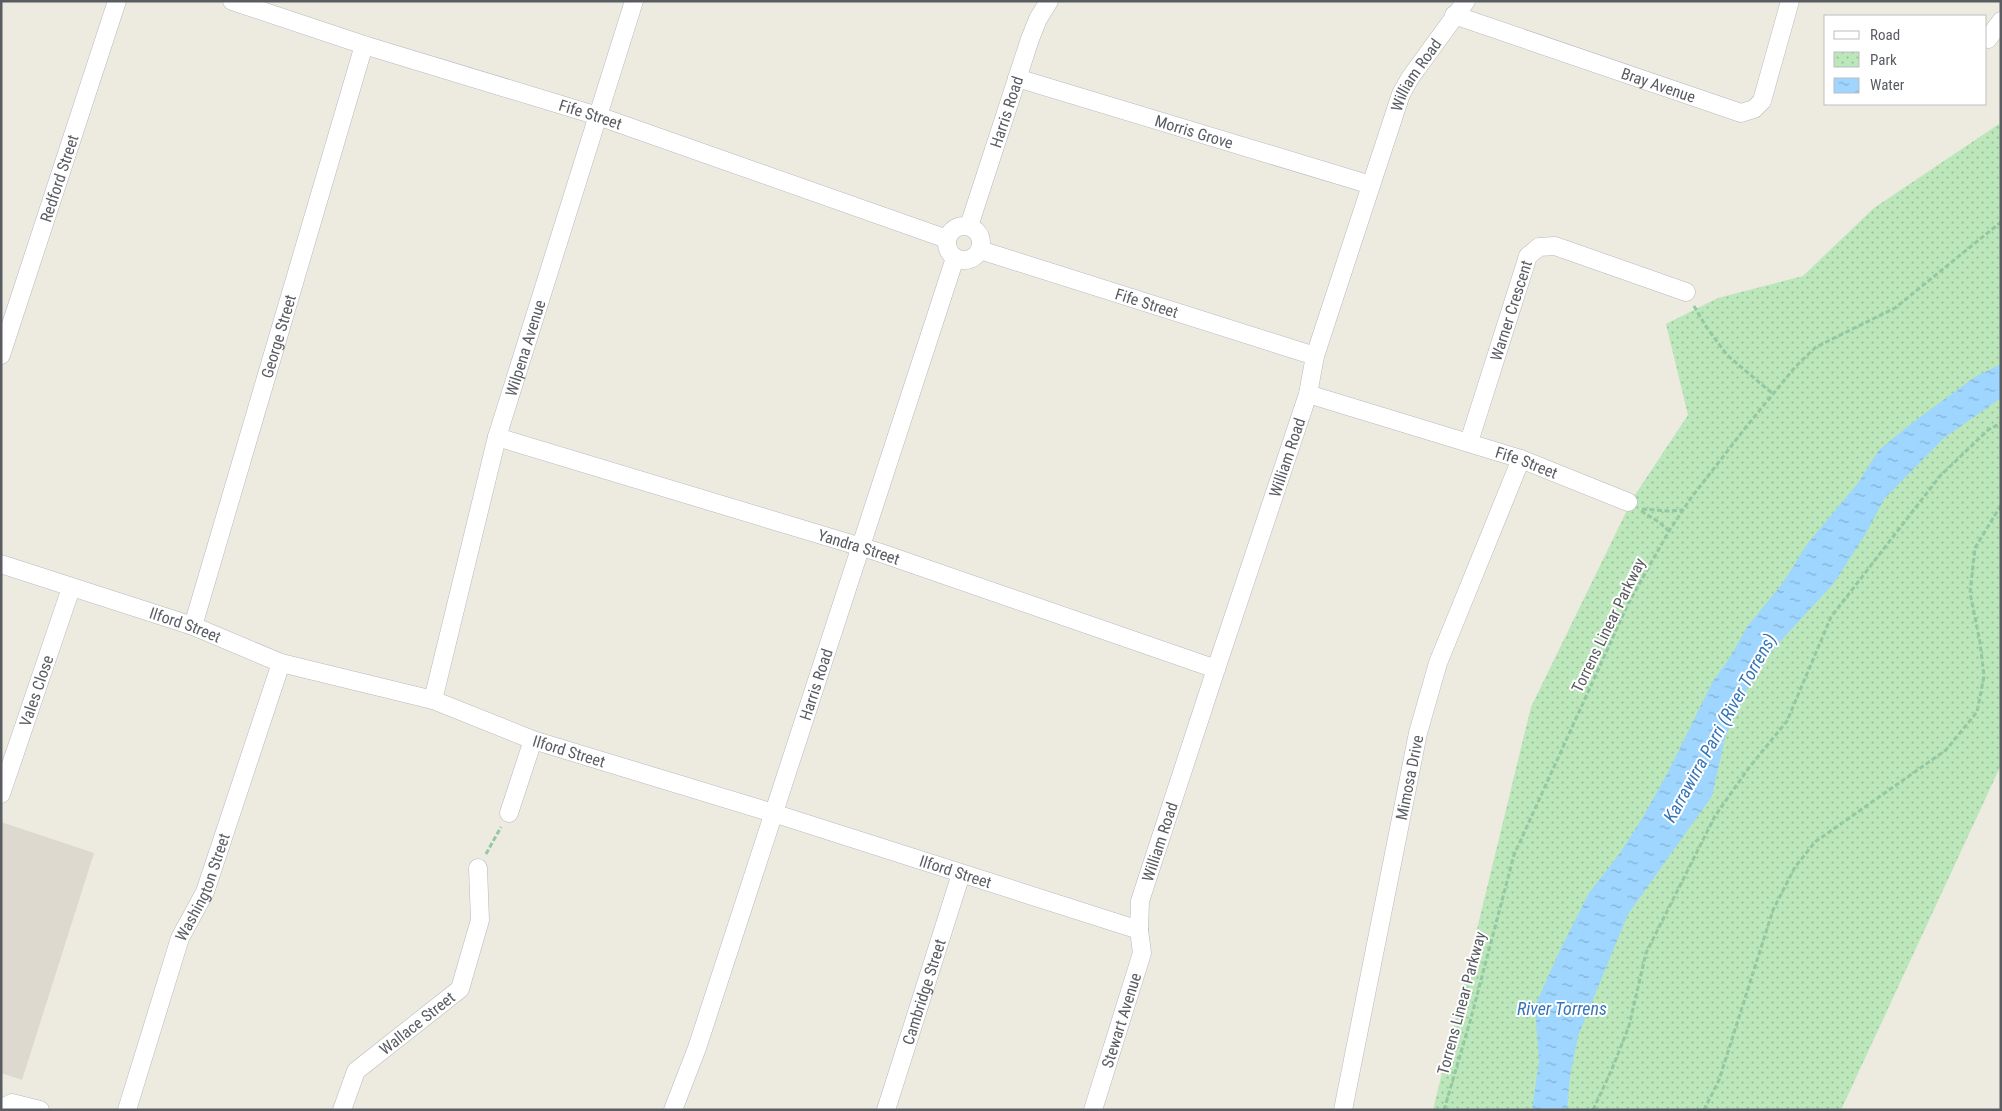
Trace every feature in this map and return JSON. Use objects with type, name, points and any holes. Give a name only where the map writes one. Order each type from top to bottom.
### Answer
[{"type":"street","name":"Redford Street","points":[[1,355],[117,1]]},
{"type":"street","name":"Wilpena Avenue","points":[[433,700],[498,437],[634,1]]},
{"type":"street","name":"Harris Road","points":[[969,226],[1035,26],[1049,1]]},
{"type":"street","name":"William Road","points":[[1139,930],[1140,901],[1308,394],[1315,356],[1401,94],[1454,15],[1466,1]]},
{"type":"street","name":"Bray Avenue","points":[[1454,15],[1741,113],[1754,109],[1762,101],[1790,1]]},
{"type":"street","name":"Fife Street","points":[[242,3],[364,45],[598,116],[947,239]]},
{"type":"street","points":[[1988,40],[2001,21]]},
{"type":"street","name":"George Street","points":[[193,626],[364,45]]},
{"type":"street","name":"Morris Grove","points":[[1017,78],[1371,186]]},
{"type":"street","points":[[960,226],[969,226],[981,238],[980,250],[977,255],[967,260],[955,258],[947,247],[947,239],[950,232],[960,226]]},
{"type":"street","name":"Warner Crescent","points":[[1469,442],[1528,256],[1539,247],[1555,246],[1686,292]]},
{"type":"street","name":"Fife Street","points":[[980,250],[1315,356]]},
{"type":"street","name":"Harris Road","points":[[673,1110],[697,1048],[955,258]]},
{"type":"street","name":"Fife Street","points":[[1308,394],[1469,442],[1521,460],[1628,502]]},
{"type":"street","name":"Yandra Street","points":[[498,437],[860,546],[1216,669]]},
{"type":"street","name":"Mimosa Drive","points":[[1342,1110],[1418,733],[1438,663],[1521,460]]},
{"type":"street","name":"Ilford Street","points":[[1,564],[193,626],[280,664],[433,700],[533,740],[773,813],[1139,930]]},
{"type":"street","name":"Vales Close","points":[[1,794],[71,588]]},
{"type":"street","name":"Washington Street","points":[[127,1110],[180,938],[205,892],[280,664]]},
{"type":"street","points":[[509,813],[533,740]]},
{"type":"street","name":"Wallace Street","points":[[342,1110],[356,1070],[460,989],[480,920],[478,868]]},
{"type":"street","name":"Cambridge Street","points":[[886,1110],[962,874]]},
{"type":"street","name":"Stewart Avenue","points":[[1093,1110],[1142,953],[1139,930]]},
{"type":"street","points":[[1,1109],[12,1103],[40,1110]]},
{"type":"path","name":"Torrens Linear Parkway","points":[[1444,1110],[1471,1018],[1514,855],[1628,604],[1668,531],[1796,366],[1816,348],[1895,308],[2001,222]]},
{"type":"path","points":[[1686,292],[1705,325],[1727,355],[1773,394]]},
{"type":"path","points":[[1593,1110],[1629,1026],[1646,953],[1715,816],[1748,769],[1787,721],[1831,617],[1940,476],[1988,430],[2001,423]]},
{"type":"path","points":[[1704,1110],[1719,1080],[1773,910],[1795,867],[1815,842],[1946,750],[1977,712],[1984,676],[1980,642],[1970,593],[1975,548],[2001,505]]},
{"type":"path","points":[[1668,531],[1659,522],[1637,509],[1683,510]]},
{"type":"path","points":[[478,868],[509,813]]},
{"type":"shaded area","points":[[1,822],[94,853],[22,1080],[1,1073]]},
{"type":"green space","points":[[1999,124],[2001,128],[2001,765],[1841,1110],[1433,1110],[1531,707],[1633,498],[1688,415],[1666,324],[1718,298],[1803,276],[1874,208]]},
{"type":"water","name":"River Torrens","points":[[2001,364],[2001,398],[1944,438],[1884,499],[1865,535],[1834,583],[1775,647],[1748,687],[1725,738],[1712,796],[1628,914],[1578,1036],[1570,1076],[1567,1110],[1532,1110],[1539,1061],[1535,1006],[1560,950],[1589,893],[1620,853],[1643,817],[1667,774],[1713,681],[1729,659],[1747,627],[1782,584],[1808,543],[1858,483],[1879,450],[1912,423],[1975,377]]},
{"type":"water label","name":"Karrawirra Parri (River Torrens)","points":[[1720,728]]}]
